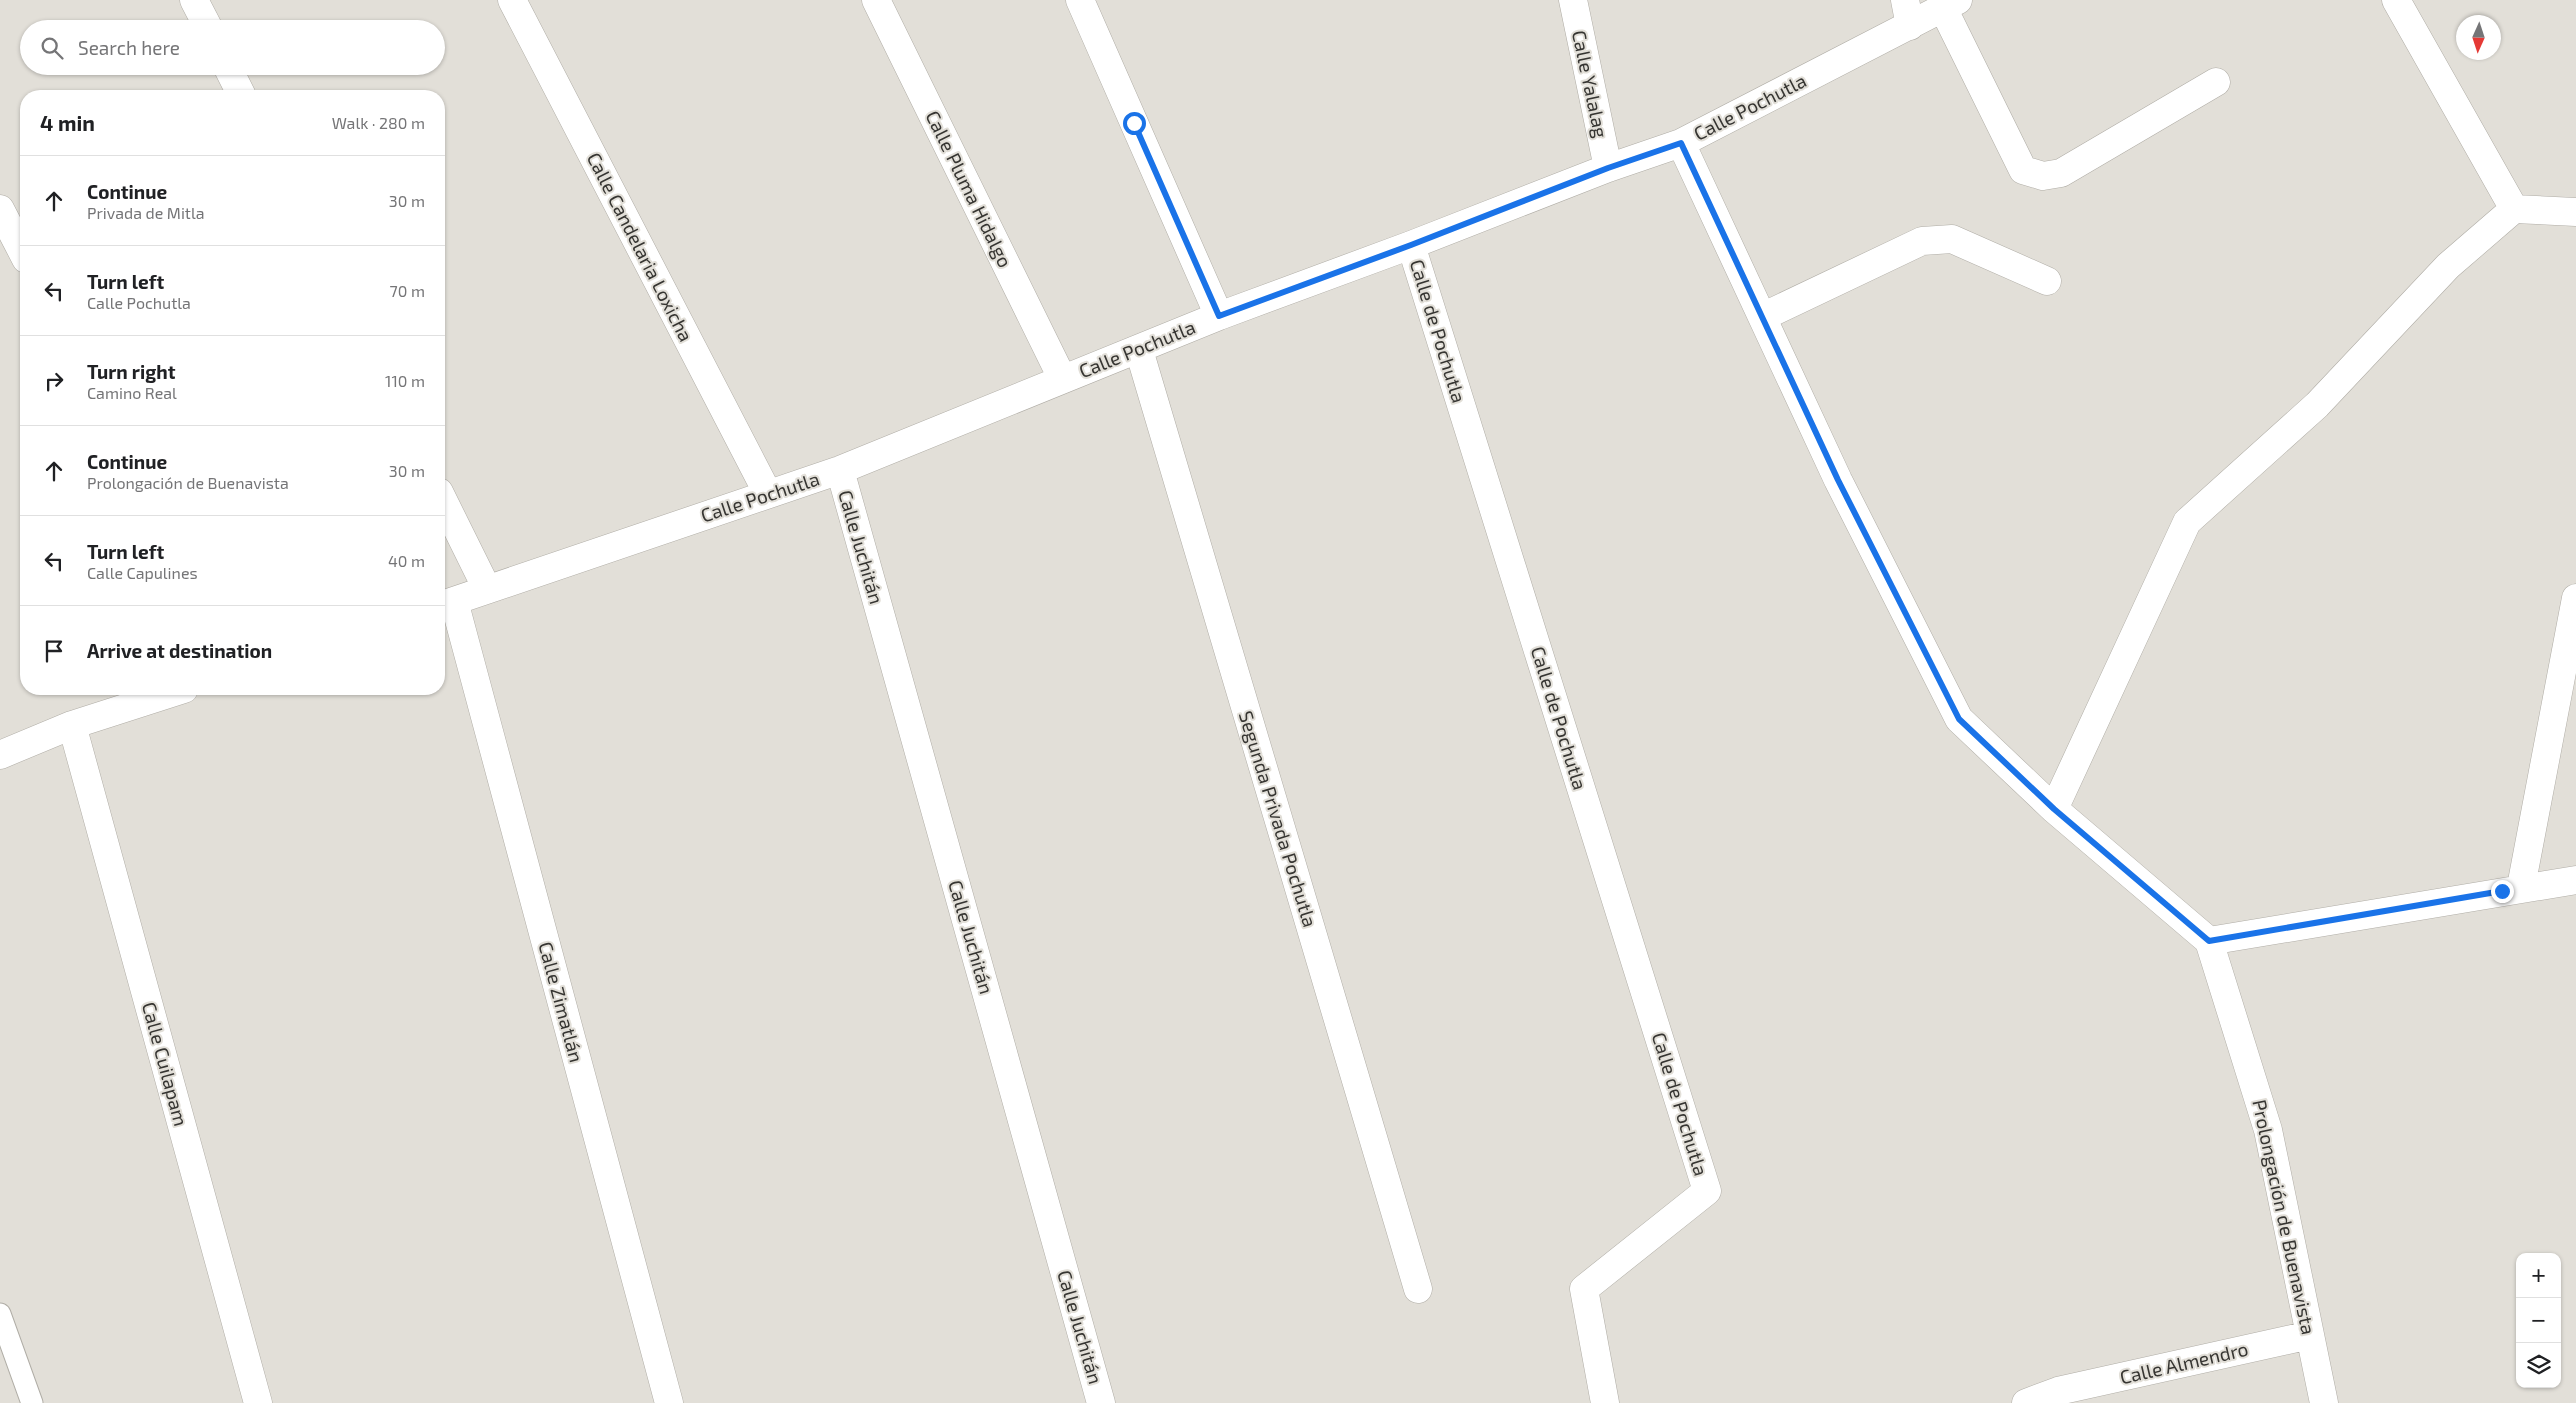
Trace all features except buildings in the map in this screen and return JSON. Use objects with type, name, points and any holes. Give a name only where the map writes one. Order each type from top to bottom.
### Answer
[{"type":"street","points":[[194,0],[204,20]]},
{"type":"street","name":"Calle Candelaria Loxicha","points":[[512,0],[768,494]]},
{"type":"street","name":"Calle Pluma Hidalgo","points":[[876,0],[1062,378]]},
{"type":"street","points":[[1080,0],[1219,316]]},
{"type":"street","name":"Calle Yalalag","points":[[1573,0],[1608,168]]},
{"type":"street","points":[[2396,0],[2514,209]]},
{"type":"street","points":[[1951,4],[2024,170],[2043,176],[2061,173],[2216,82]]},
{"type":"street","name":"Calle Pochutla","points":[[446,603],[840,470],[1062,378],[1139,350],[1219,316],[1411,245],[1608,168],[1681,143],[1908,13],[1951,4]]},
{"type":"street","points":[[232,75],[239,90]]},
{"type":"street","points":[[1681,143],[1838,480],[1959,719],[2054,809],[2209,941],[2576,880]]},
{"type":"street","points":[[0,209],[20,247]]},
{"type":"street","points":[[2054,809],[2187,522],[2317,405],[2448,266],[2514,209],[2576,212]]},
{"type":"street","points":[[1762,317],[1922,241],[1952,239],[2047,282]]},
{"type":"street","name":"Calle de Pochutla","points":[[1411,245],[1707,1191],[1584,1288],[1605,1403]]},
{"type":"street","name":"Segunda Privada Pochutla","points":[[1139,350],[1418,1289]]},
{"type":"street","name":"Calle Juchitán","points":[[840,470],[1101,1403]]},
{"type":"street","points":[[445,504],[487,589]]},
{"type":"street","points":[[2521,888],[2576,598]]},
{"type":"street","name":"Calle Zimatlán","points":[[446,603],[669,1403]]},
{"type":"street","points":[[0,755],[72,725],[165,695]]},
{"type":"street","name":"Calle Cuilapam","points":[[72,725],[258,1403]]},
{"type":"street","name":"Prolongación de Buenavista","points":[[2209,941],[2268,1130],[2324,1403]]},
{"type":"street","name":"Calle Almendro","points":[[2026,1403],[2060,1397],[2310,1335]]},
{"type":"lane","points":[[0,1314],[32,1403]]},
{"type":"route","points":[[1134,123],[1219,316],[1411,245],[1608,168],[1681,143],[1838,480],[1959,719],[2054,809],[2209,941],[2502,891]]}]
